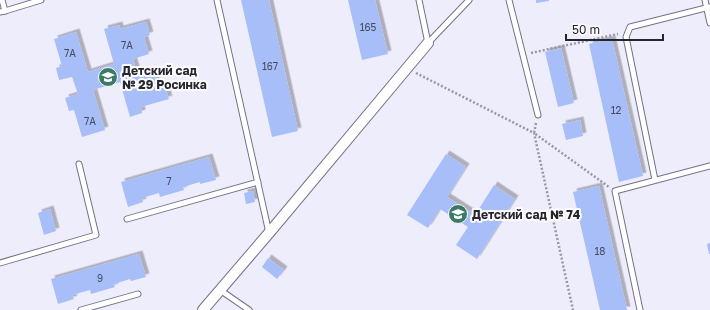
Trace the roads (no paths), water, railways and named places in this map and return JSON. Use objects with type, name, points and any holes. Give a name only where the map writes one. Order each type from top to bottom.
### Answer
[{"type":"street","points":[[203,310],[428,43]]},
{"type":"lane","points":[[2,0],[3,11],[41,0]]},
{"type":"lane","points":[[217,0],[269,233]]},
{"type":"lane","points":[[419,0],[428,43]]},
{"type":"lane","points":[[428,43],[469,0]]},
{"type":"lane","points":[[509,0],[538,115]]},
{"type":"lane","points":[[705,0],[708,8],[710,23]]},
{"type":"lane","points":[[655,180],[626,37],[630,27],[708,8]]},
{"type":"lane","points":[[0,263],[96,235],[79,164]]},
{"type":"lane","points":[[640,310],[615,191],[710,166]]},
{"type":"lane","points":[[127,219],[258,182]]},
{"type":"lane","points":[[220,290],[249,310]]},
{"type":"lane","points":[[81,310],[138,294]]},
{"type":"place","name":"Детский сад № 29 Росинка","points":[[108,77]]},
{"type":"place","name":"Детский сад № 74","points":[[458,214]]}]
